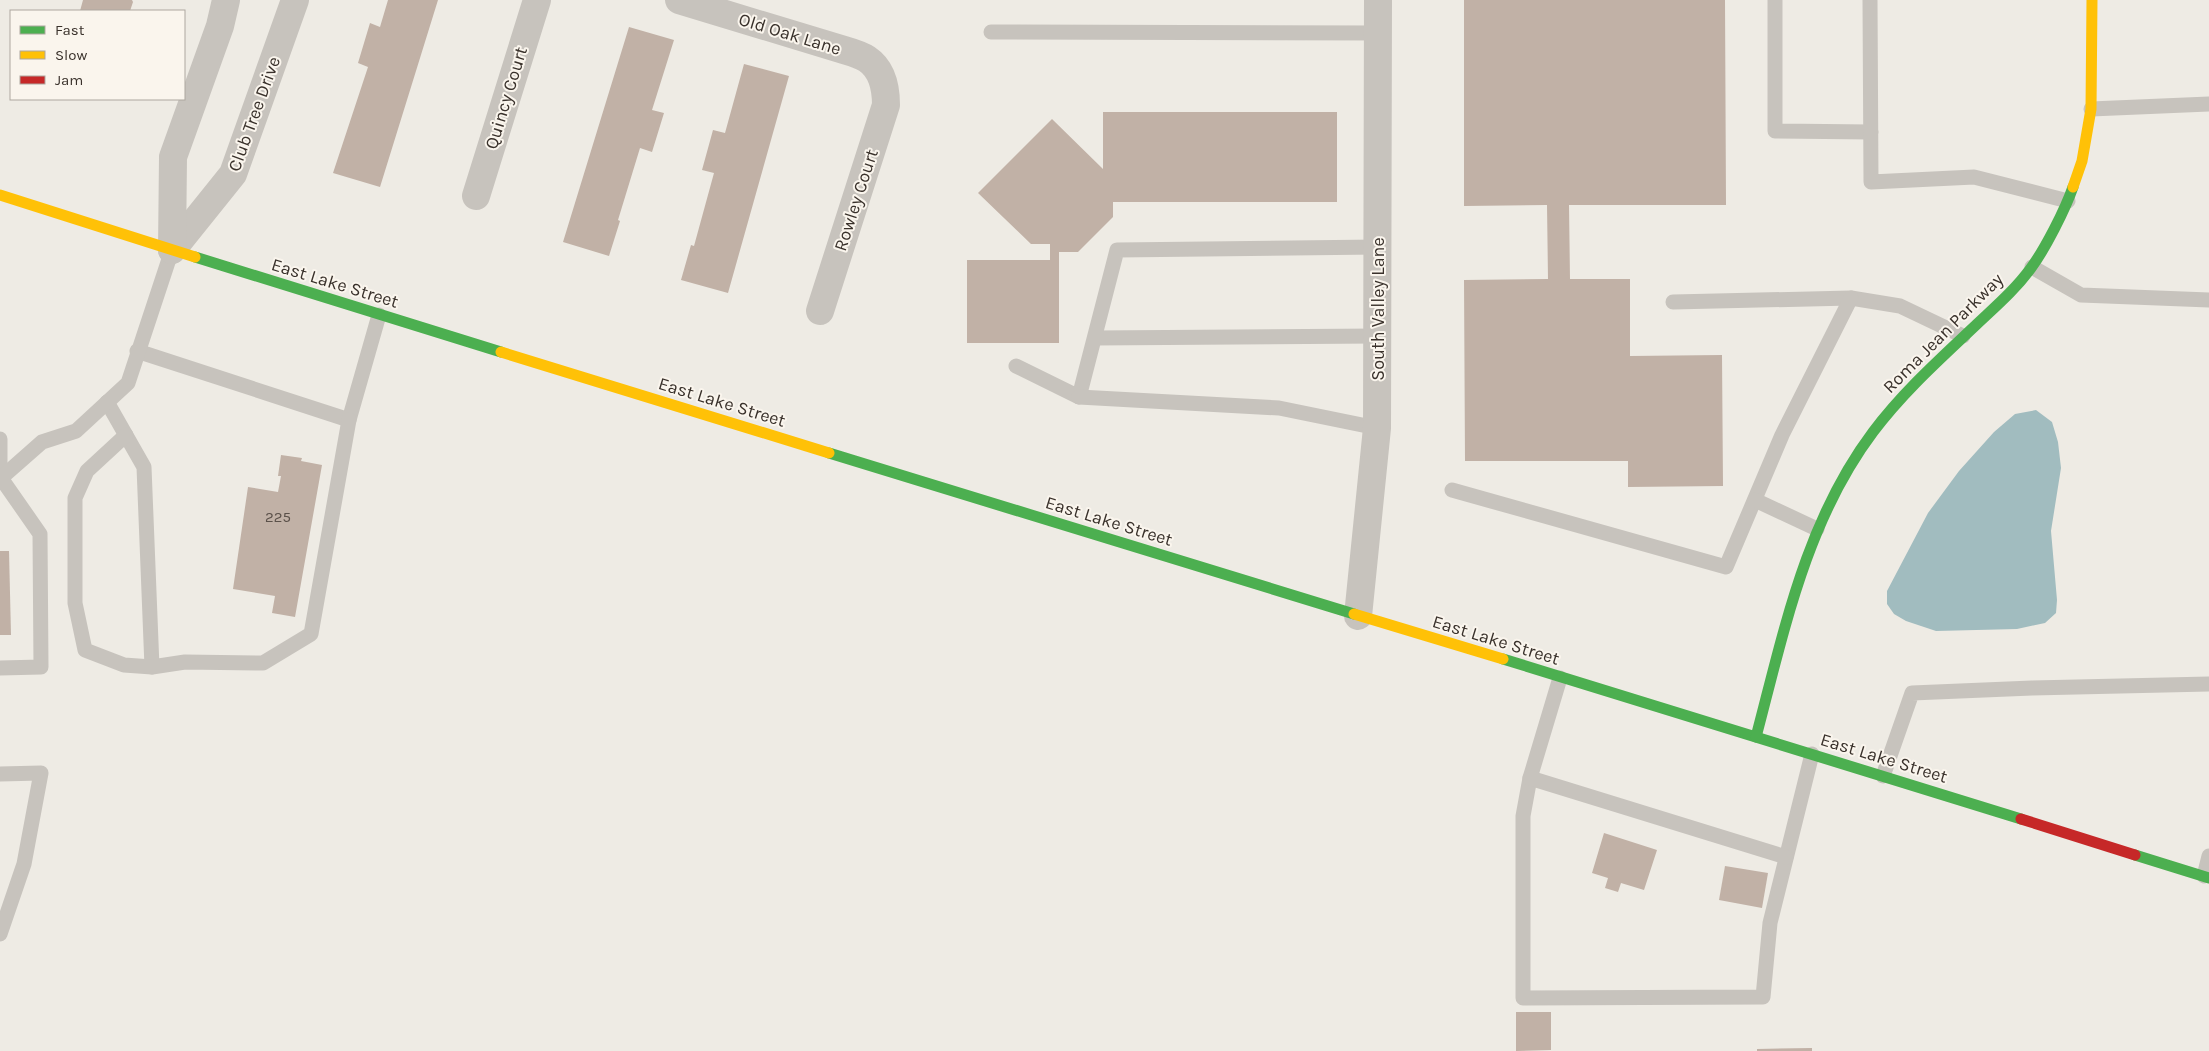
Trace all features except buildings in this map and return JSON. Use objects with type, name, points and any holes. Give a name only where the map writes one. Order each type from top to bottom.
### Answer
[{"type":"main road","name":"Roma Jean Parkway","points":[[1756,737],[1796,584],[1817,529],[1840,481],[1873,432],[1910,387],[2013,290],[2032,267],[2068,201],[2082,161],[2091,109],[2092,0]]},
{"type":"main road","name":"East Lake Street","points":[[0,195],[379,315],[1812,754],[2206,877]]},
{"type":"street","points":[[172,250],[174,157],[220,26],[226,0]]},
{"type":"street","name":"Club Tree Drive","points":[[172,250],[234,174],[295,0]]},
{"type":"street","name":"Quincy Court","points":[[476,196],[537,0]]},
{"type":"street","name":"Old Oak Lane","points":[[679,0],[844,50],[867,59],[878,71],[886,88]]},
{"type":"street","name":"South Valley Lane","points":[[1358,616],[1377,428],[1378,0]]},
{"type":"street","name":"Rowley Court","points":[[820,311],[886,105],[886,88]]},
{"type":"lane","points":[[1775,0],[1775,131],[1871,132]]},
{"type":"lane","points":[[1870,0],[1871,182],[1974,177],[2068,201]]},
{"type":"lane","points":[[991,32],[1377,33]]},
{"type":"lane","points":[[2091,109],[2209,104]]},
{"type":"lane","points":[[1079,397],[1117,250],[1378,247]]},
{"type":"lane","points":[[1,478],[42,442],[76,431],[128,382],[172,250]]},
{"type":"lane","points":[[2032,267],[2081,295],[2209,300]]},
{"type":"lane","points":[[1673,302],[1851,298],[1900,306],[1963,336]]},
{"type":"lane","points":[[1452,490],[1726,567],[1782,435],[1851,298]]},
{"type":"lane","points":[[126,435],[86,471],[75,498],[75,603],[85,650],[124,665],[152,667],[185,662],[263,663],[311,634],[349,420],[379,315]]},
{"type":"lane","points":[[1095,338],[1378,336]]},
{"type":"lane","points":[[137,351],[349,420]]},
{"type":"lane","points":[[1016,366],[1079,397],[1279,408],[1377,428]]},
{"type":"lane","points":[[107,402],[144,467],[152,667]]},
{"type":"lane","points":[[0,439],[1,478],[40,534],[41,667],[0,668]]},
{"type":"lane","points":[[1755,500],[1817,529]]},
{"type":"lane","points":[[1560,678],[1530,778],[1523,816],[1522,998],[1763,997],[1770,923],[1812,754]]},
{"type":"lane","points":[[1883,776],[1912,693],[2209,684]]},
{"type":"lane","points":[[0,774],[41,773],[24,864],[0,934]]},
{"type":"lane","points":[[1530,778],[1786,857]]},
{"type":"lane","points":[[2206,877],[2209,856]]},
{"type":"water","points":[[2036,410],[2052,422],[2058,442],[2061,468],[2051,531],[2057,600],[2056,613],[2045,623],[2017,629],[1936,631],[1906,621],[1894,614],[1887,604],[1887,591],[1928,513],[1959,471],[1994,432],[2015,414]]},
{"type":"traffic: fast","points":[[1756,737],[1800,578],[1830,502],[1850,466],[1873,432],[1897,403],[2005,298],[2025,276],[2048,240],[2073,187]]},
{"type":"traffic: fast","points":[[195,257],[501,352]]},
{"type":"traffic: fast","points":[[829,453],[1354,614]]},
{"type":"traffic: fast","points":[[1503,659],[2021,819]]},
{"type":"traffic: fast","points":[[2135,855],[2209,878]]},
{"type":"traffic: slow","points":[[2073,187],[2082,161],[2091,109],[2092,0]]},
{"type":"traffic: slow","points":[[0,195],[195,257]]},
{"type":"traffic: slow","points":[[501,352],[829,453]]},
{"type":"traffic: slow","points":[[1354,614],[1503,659]]},
{"type":"traffic: jam","points":[[2021,819],[2135,855]]}]
